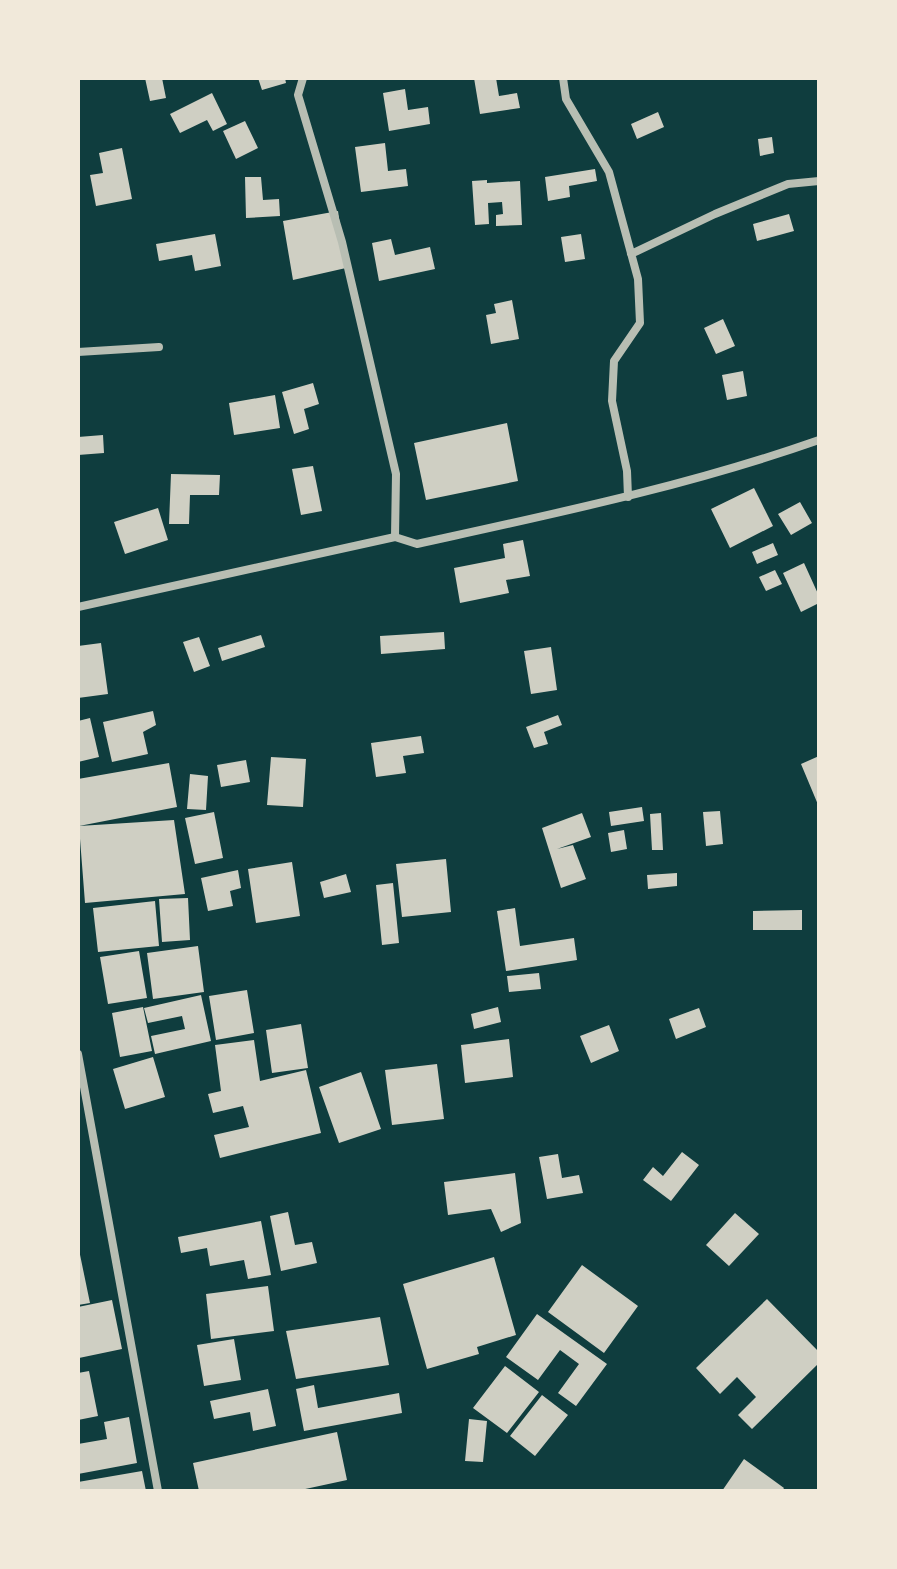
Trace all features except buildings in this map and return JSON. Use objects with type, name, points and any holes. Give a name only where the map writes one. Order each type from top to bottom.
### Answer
[{"type":"street","points":[[303,78],[298,95],[342,242],[396,474],[395,537]]},
{"type":"street","points":[[563,78],[566,99],[609,172],[638,279],[640,323],[614,361],[612,401],[627,471],[628,497]]},
{"type":"street","points":[[631,254],[788,184],[819,181]]},
{"type":"street","points":[[78,352],[159,347]]},
{"type":"street","points":[[78,607],[395,537],[417,544],[628,497],[760,461],[819,440]]},
{"type":"street","points":[[78,1054],[158,1491]]}]
